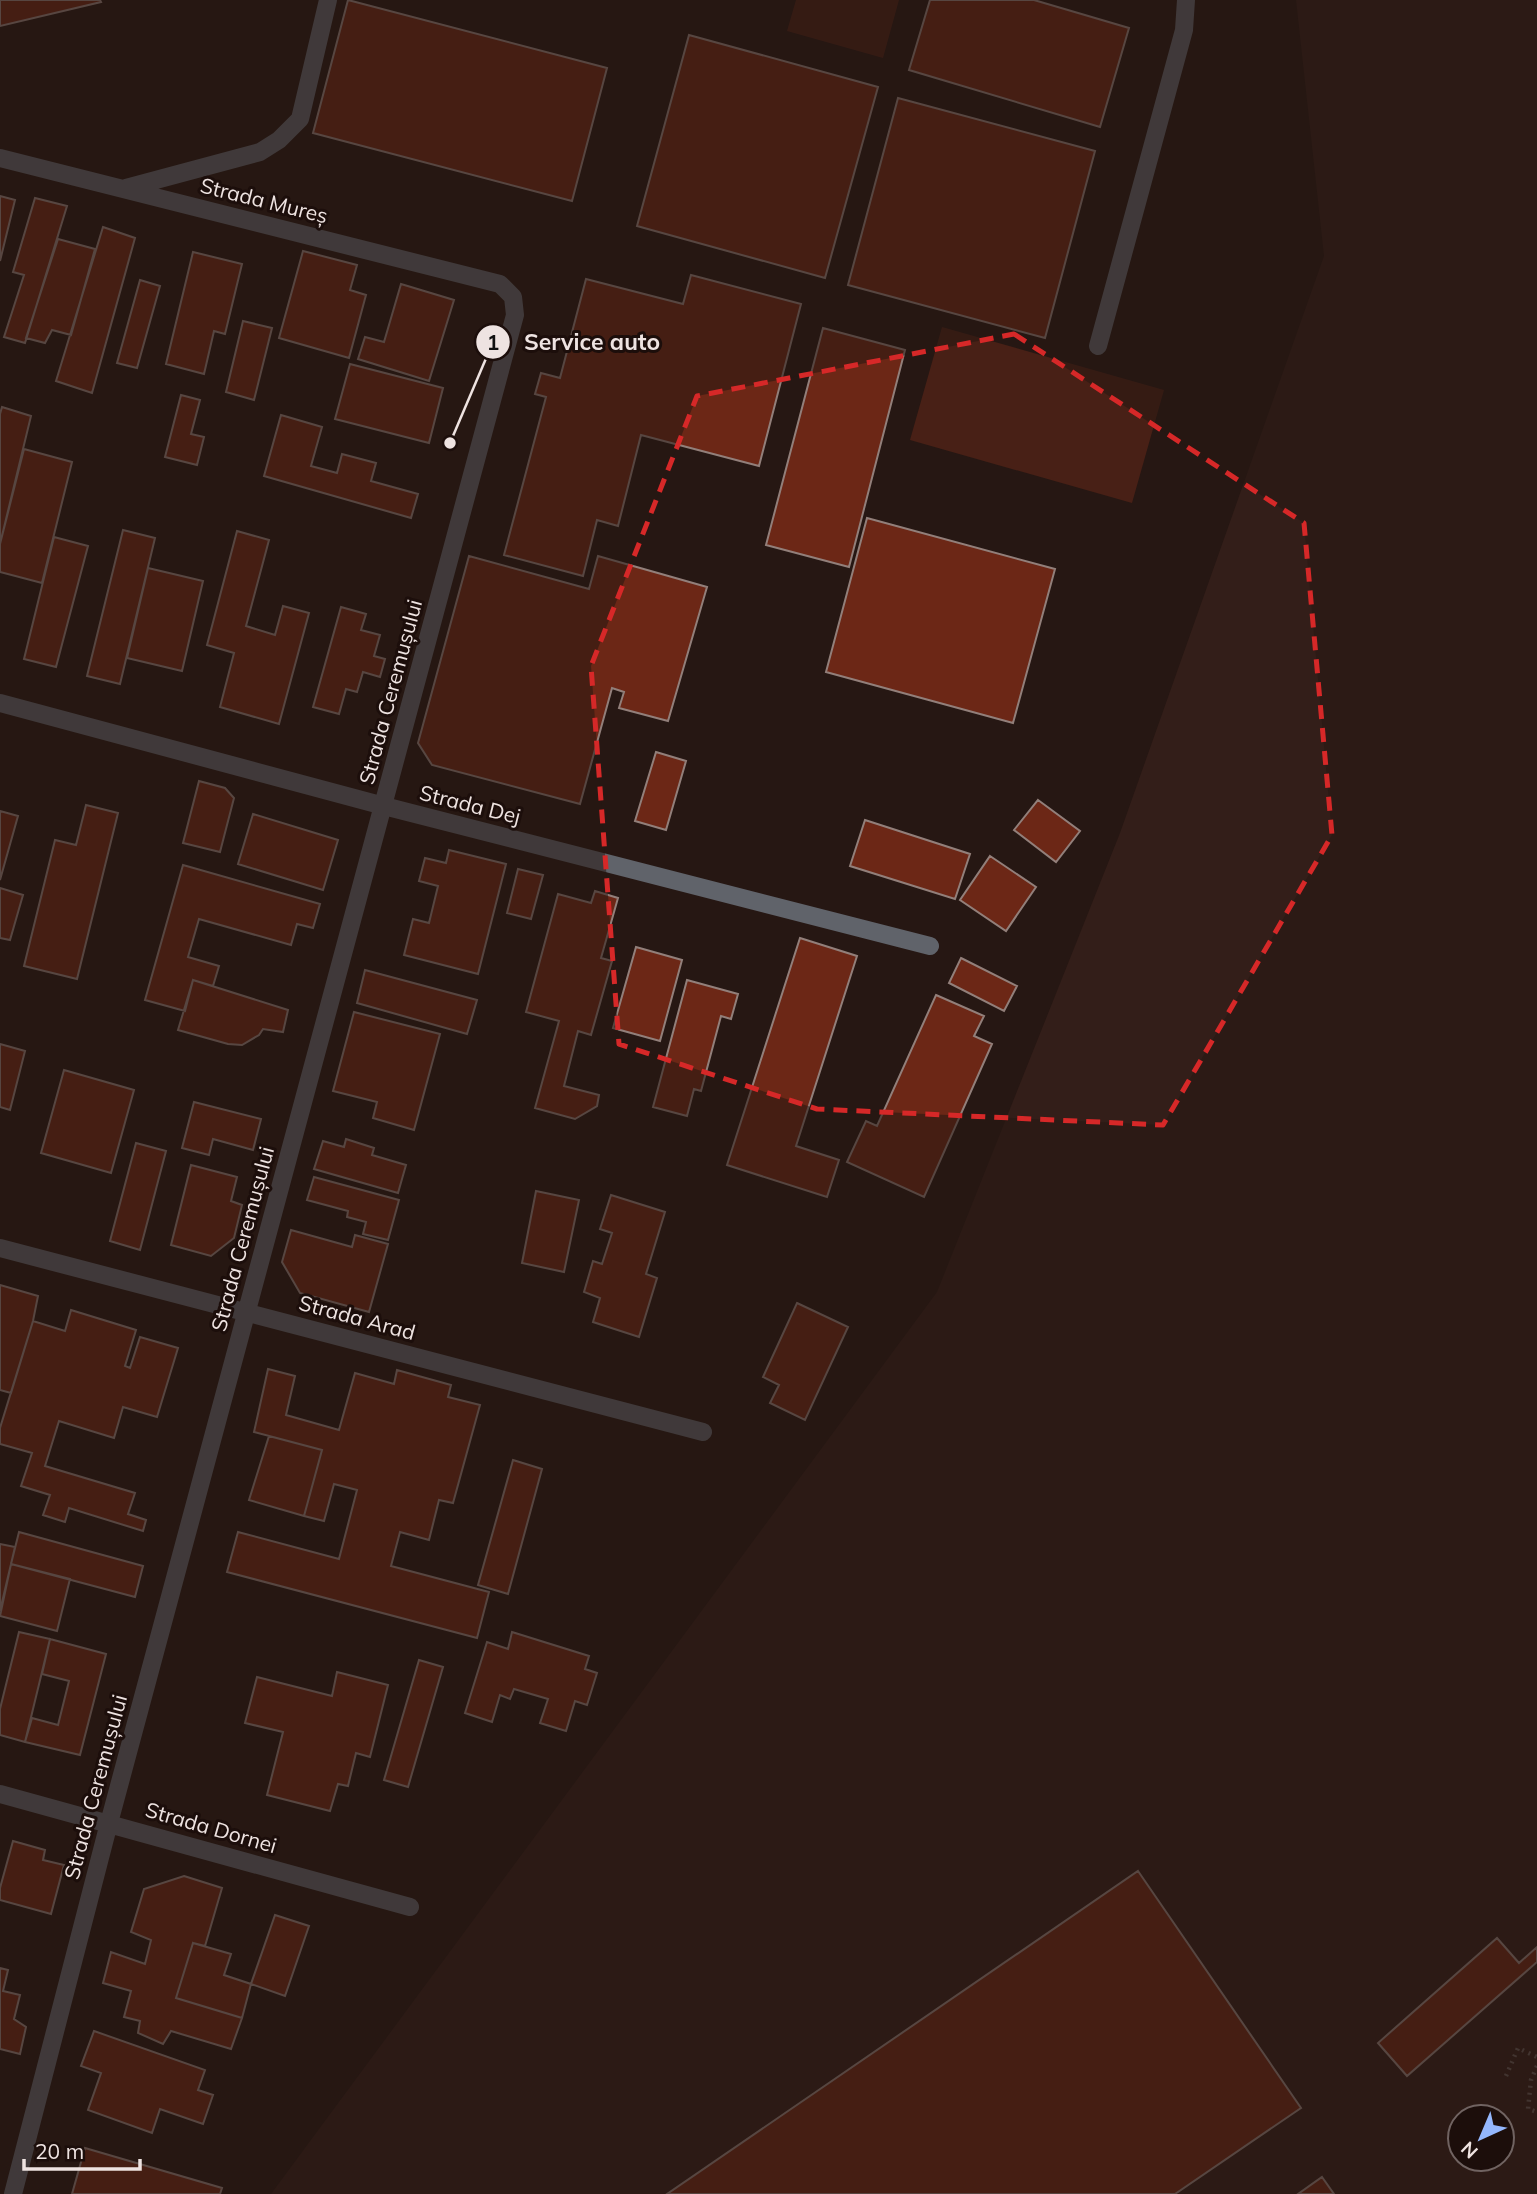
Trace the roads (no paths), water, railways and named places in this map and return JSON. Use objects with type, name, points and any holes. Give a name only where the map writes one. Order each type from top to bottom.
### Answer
[{"type":"street","points":[[122,189],[260,152],[279,140],[300,119],[328,0]]},
{"type":"street","points":[[1098,346],[1184,30],[1186,0]]},
{"type":"street","name":"Strada Mureș","points":[[0,158],[500,284],[513,297]]},
{"type":"street","name":"Strada Ceremușului","points":[[13,2194],[109,1823],[515,315],[513,297]]},
{"type":"street","name":"Strada Dej","points":[[0,703],[384,806],[930,946]]},
{"type":"street","name":"Strada Arad","points":[[0,1248],[703,1432]]},
{"type":"street","name":"Strada Dornei","points":[[0,1794],[410,1907]]},
{"type":"place","name":"Service auto","points":[[450,443]]}]
